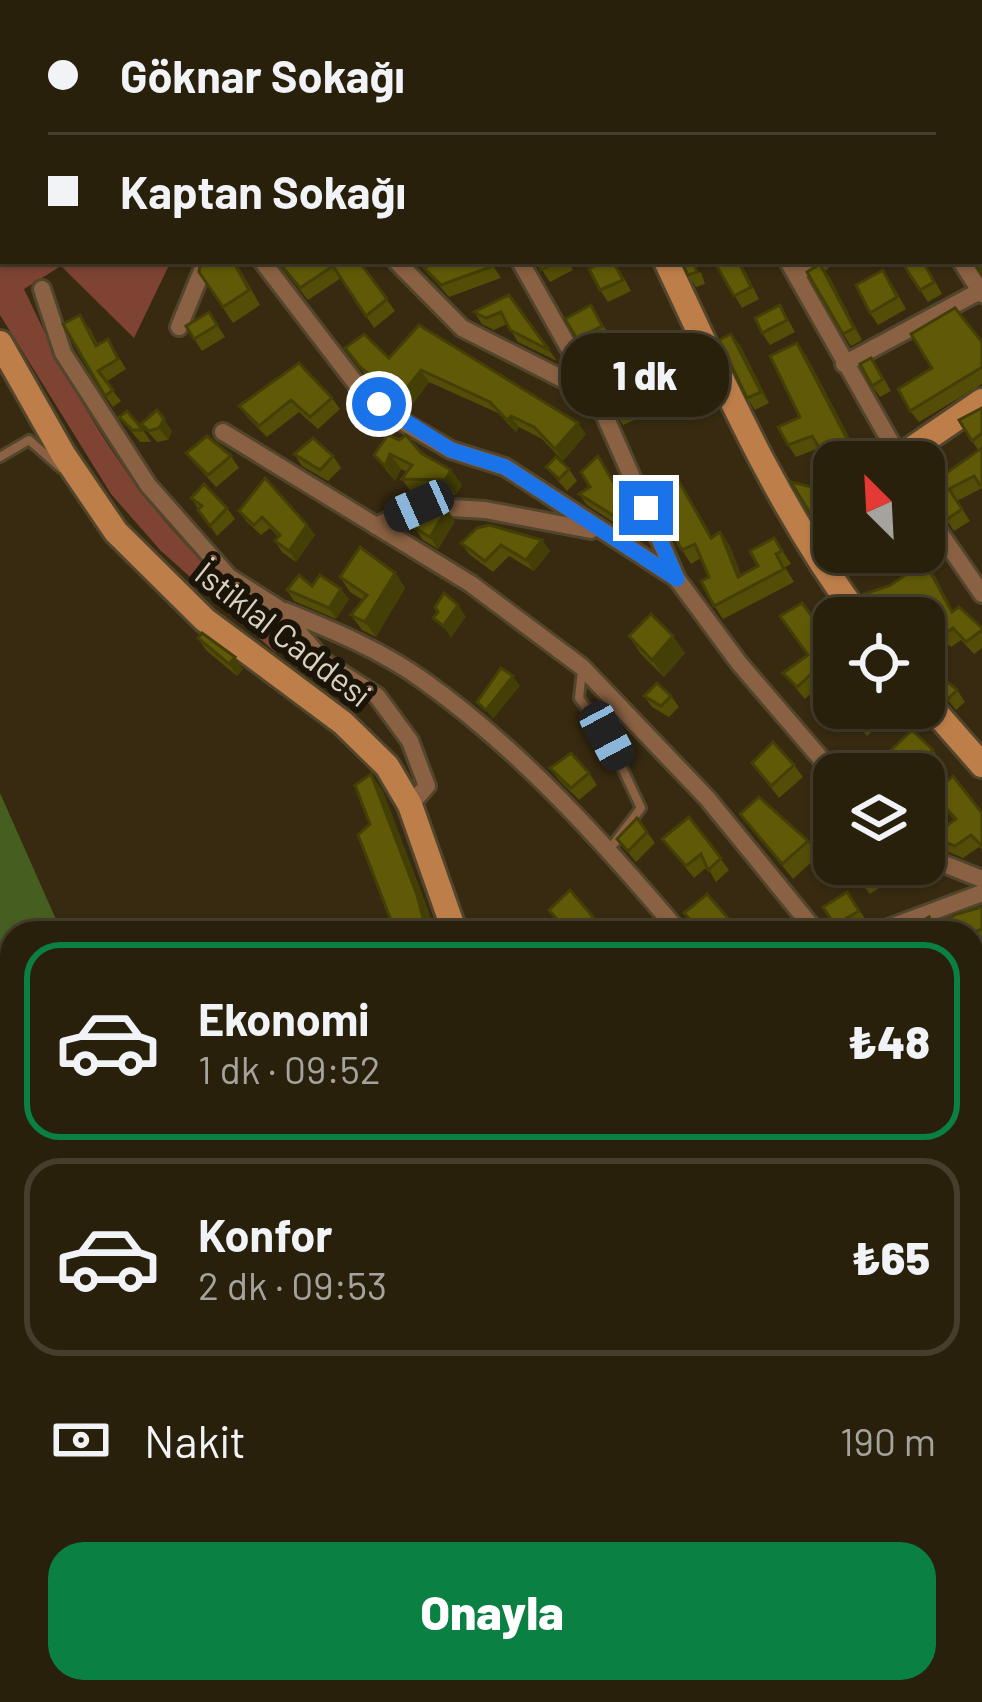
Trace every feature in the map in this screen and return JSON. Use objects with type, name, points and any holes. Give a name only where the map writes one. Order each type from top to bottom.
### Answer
[{"type":"main road","points":[[667,264],[764,465],[847,597]]},
{"type":"main road","name":"İstiklal Caddesi","points":[[0,343],[78,478],[116,532],[205,620],[370,746],[410,805],[451,921]]},
{"type":"main road","points":[[930,441],[982,401]]},
{"type":"main road","points":[[945,722],[980,761]]},
{"type":"street","points":[[179,327],[205,264]]},
{"type":"street","points":[[264,264],[360,388],[398,419],[451,450],[505,467],[677,579]]},
{"type":"street","points":[[399,264],[462,328],[596,396]]},
{"type":"street","points":[[522,264],[596,396],[677,579],[739,663],[816,753]]},
{"type":"street","points":[[844,364],[981,293],[963,264]]},
{"type":"street","points":[[792,267],[885,441]]},
{"type":"street","points":[[42,289],[64,353],[148,485],[230,577],[278,608],[422,679],[502,744],[609,851],[670,921]]},
{"type":"street","points":[[223,432],[471,584],[582,668],[707,799],[808,921]]},
{"type":"street","points":[[376,526],[419,506],[484,510],[598,531]]},
{"type":"street","points":[[945,540],[982,593]]},
{"type":"street","points":[[278,608],[324,662],[377,695],[410,741],[428,786],[410,805]]},
{"type":"street","points":[[945,865],[982,880]]},
{"type":"street","points":[[907,921],[982,893]]},
{"type":"lane","points":[[0,457],[28,440],[51,463],[78,478]]},
{"type":"lane","points":[[582,668],[579,698],[607,736],[641,808],[609,851]]},
{"type":"shaded area","points":[[0,264],[170,264],[134,338],[61,266],[24,289],[72,384],[126,471],[191,550],[271,621],[276,653],[161,551],[111,494],[0,315]]},
{"type":"shaded area","points":[[0,793],[57,921],[0,921]]},
{"type":"building","points":[[200,264],[235,264],[249,290],[223,307],[199,272]]},
{"type":"building","points":[[280,264],[361,264],[387,299],[366,316],[333,266],[300,288]]},
{"type":"building","points":[[433,264],[493,266],[441,285],[424,268]]},
{"type":"building","points":[[615,264],[623,280],[600,290],[589,269]]},
{"type":"building","points":[[683,264],[694,264],[697,272],[688,275]]},
{"type":"building","points":[[716,264],[740,264],[751,287],[734,296]]},
{"type":"building","points":[[820,264],[854,328],[843,334],[807,272]]},
{"type":"building","points":[[903,264],[925,264],[934,282],[920,290]]},
{"type":"building","points":[[883,270],[897,297],[870,313],[856,285]]},
{"type":"building","points":[[509,295],[549,350],[510,330],[501,312],[486,318],[474,312]]},
{"type":"building","points":[[591,305],[602,326],[577,339],[565,319]]},
{"type":"building","points":[[780,305],[787,320],[762,333],[755,318]]},
{"type":"building","points":[[955,308],[982,342],[982,367],[910,411],[898,389],[932,368],[911,334]]},
{"type":"building","points":[[209,312],[217,325],[194,339],[186,326]]},
{"type":"building","points":[[80,315],[96,346],[108,339],[118,359],[98,371],[113,390],[105,396],[63,324]]},
{"type":"building","points":[[419,325],[578,423],[555,449],[534,427],[511,416],[507,420],[490,402],[421,370],[399,398],[361,368],[345,348],[364,334],[389,358]]},
{"type":"building","points":[[731,334],[761,392],[747,398],[719,340]]},
{"type":"building","points":[[797,343],[848,441],[815,441],[812,436],[788,445],[778,427],[800,417],[770,356]]},
{"type":"building","points":[[622,358],[641,401],[615,413],[595,372]]},
{"type":"building","points":[[871,358],[883,379],[872,386],[860,364]]},
{"type":"building","points":[[299,363],[332,398],[310,417],[291,400],[259,426],[239,406]]},
{"type":"building","points":[[982,408],[982,433],[972,441],[959,420]]},
{"type":"building","points":[[157,410],[164,419],[159,428],[149,431],[141,424]]},
{"type":"building","points":[[127,411],[143,430],[132,430],[119,417]]},
{"type":"building","points":[[388,435],[399,440],[406,435],[421,453],[451,470],[445,480],[402,479],[412,465],[390,454],[385,466],[374,455]]},
{"type":"building","points":[[207,436],[231,456],[208,475],[186,453]]},
{"type":"building","points":[[313,438],[333,456],[320,470],[294,454]]},
{"type":"building","points":[[982,448],[982,484],[974,476],[949,489],[962,509],[946,520],[945,518],[945,474]]},
{"type":"building","points":[[598,456],[630,511],[622,521],[579,494],[590,487],[581,472]]},
{"type":"building","points":[[556,457],[569,469],[559,479],[546,467]]},
{"type":"building","points":[[265,478],[307,525],[289,551],[275,541],[280,535],[262,517],[254,525],[239,511]]},
{"type":"building","points":[[677,478],[711,538],[720,532],[738,577],[758,566],[750,551],[774,538],[782,551],[776,554],[784,569],[714,606],[701,581],[709,577],[695,544],[682,550],[649,492]]},
{"type":"building","points":[[791,482],[813,487],[813,518]]},
{"type":"building","points":[[204,484],[227,508],[210,526],[198,510],[202,506],[191,498]]},
{"type":"building","points":[[447,509],[430,537],[415,528],[422,515],[429,519]]},
{"type":"building","points":[[489,525],[542,540],[526,560],[501,545],[485,561],[461,543],[477,528]]},
{"type":"building","points":[[360,547],[395,573],[365,622],[351,615],[367,595],[340,577]]},
{"type":"building","points":[[908,573],[931,573],[944,597],[864,594]]},
{"type":"building","points":[[299,575],[312,586],[320,575],[341,589],[329,608],[287,590]]},
{"type":"building","points":[[444,593],[458,605],[443,626],[433,618]]},
{"type":"building","points":[[945,599],[952,612],[959,607],[982,630],[966,642],[953,628],[945,634]]},
{"type":"building","points":[[802,603],[813,617],[813,672],[797,687],[783,673],[808,655],[780,616]]},
{"type":"building","points":[[651,614],[673,636],[652,660],[629,636]]},
{"type":"building","points":[[202,633],[235,657],[229,664],[198,638]]},
{"type":"building","points":[[501,668],[513,676],[486,710],[477,702]]},
{"type":"building","points":[[945,679],[957,690],[948,699],[945,696]]},
{"type":"building","points":[[657,683],[671,696],[661,706],[644,696]]},
{"type":"building","points":[[912,730],[933,750],[930,753],[889,752]]},
{"type":"building","points":[[773,742],[794,765],[771,786],[752,763]]},
{"type":"building","points":[[571,753],[589,773],[571,788],[550,768]]},
{"type":"building","points":[[371,774],[424,921],[391,921],[358,835],[370,824],[355,785]]},
{"type":"building","points":[[953,776],[982,813],[982,846],[971,835],[955,846],[945,842],[945,827],[956,819],[945,807],[945,782]]},
{"type":"building","points":[[759,797],[808,841],[782,864],[740,814]]},
{"type":"building","points":[[689,817],[721,858],[708,870],[701,854],[686,866],[662,839]]},
{"type":"building","points":[[637,818],[647,832],[628,851],[617,839]]},
{"type":"building","points":[[570,890],[593,917],[559,921],[549,910]]},
{"type":"building","points":[[847,892],[859,911],[832,921],[823,907]]},
{"type":"building","points":[[707,894],[731,921],[691,921],[684,913]]},
{"type":"building","points":[[982,907],[982,921],[947,921]]},
{"type":"route","points":[[379,404],[451,450],[505,467],[677,579],[646,508]]}]
